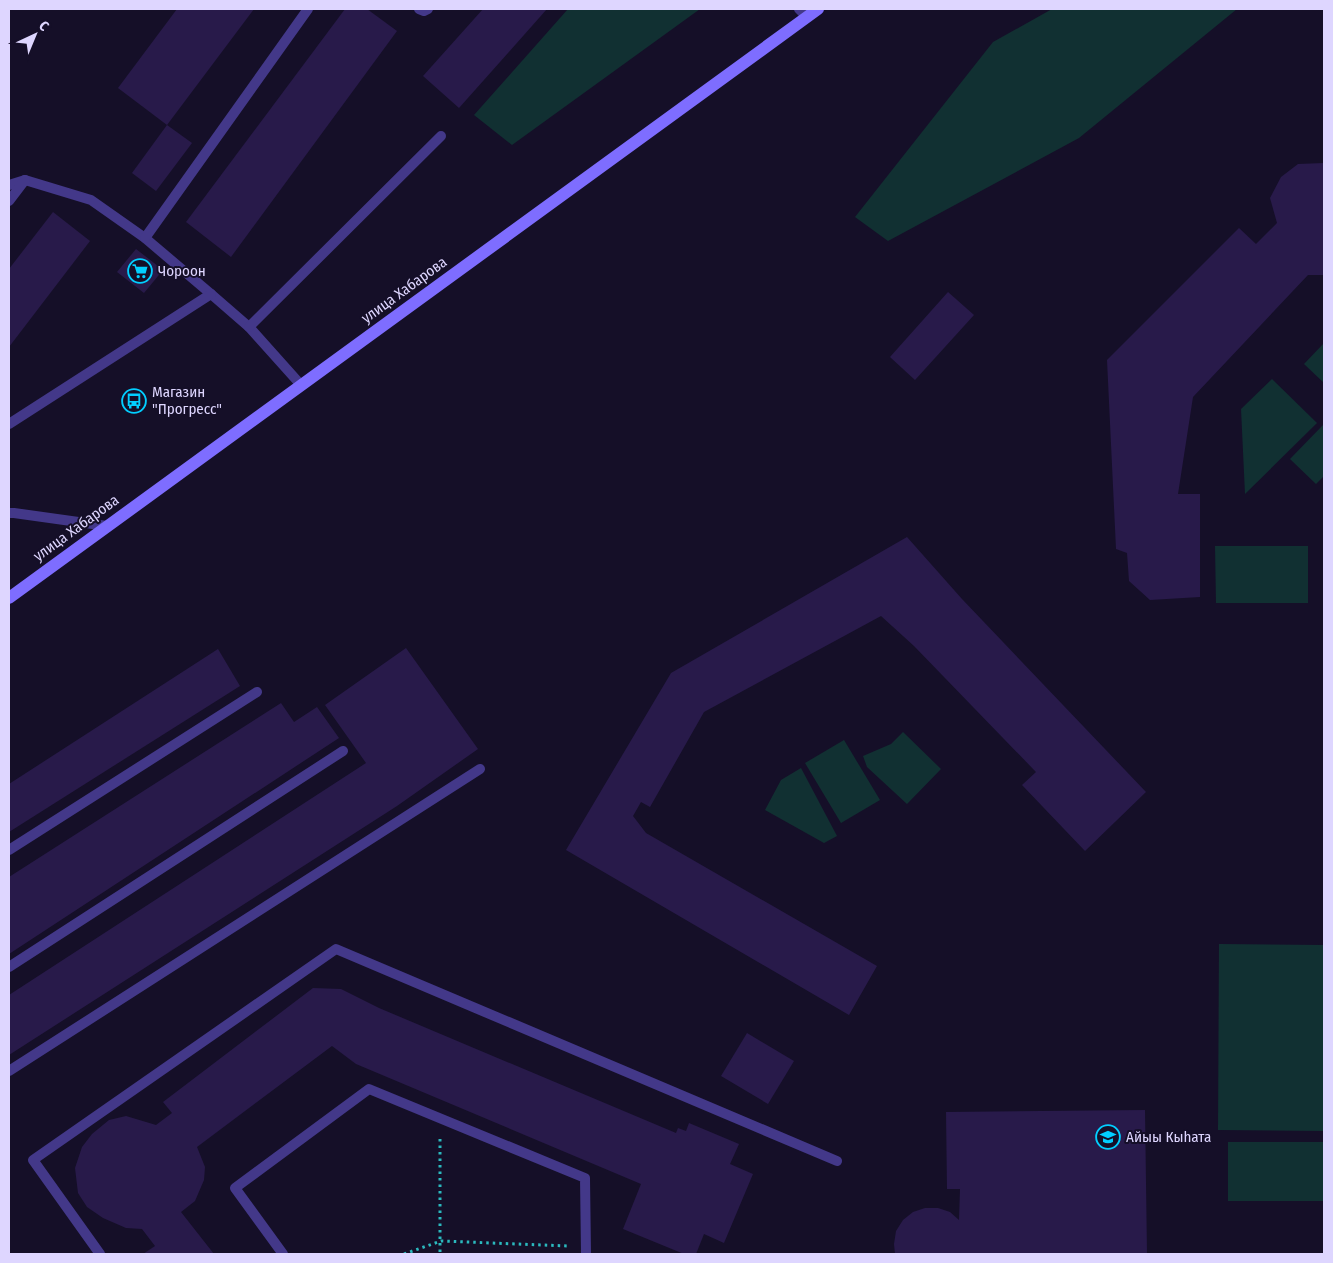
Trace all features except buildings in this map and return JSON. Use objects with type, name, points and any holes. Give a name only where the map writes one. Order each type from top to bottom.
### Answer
[{"type":"main road","name":"улица Хабарова","points":[[9,598],[301,385],[803,13],[818,9]]},
{"type":"lane","points":[[145,238],[308,9]]},
{"type":"lane","points":[[419,9],[424,11],[428,9]]},
{"type":"lane","points":[[249,327],[441,136]]},
{"type":"lane","points":[[9,201],[25,180]]},
{"type":"lane","points":[[9,185],[25,180],[91,200],[145,238],[249,327],[301,385]]},
{"type":"lane","points":[[9,424],[210,294]]},
{"type":"lane","points":[[9,513],[107,526]]},
{"type":"lane","points":[[9,850],[257,692]]},
{"type":"lane","points":[[9,967],[343,751]]},
{"type":"lane","points":[[9,1071],[480,769]]},
{"type":"lane","points":[[100,1254],[33,1160],[336,949],[837,1161]]},
{"type":"lane","points":[[283,1254],[235,1188],[369,1090],[585,1178],[586,1250]]},
{"type":"path","points":[[440,1118],[440,1254]]},
{"type":"path","points":[[404,1254],[441,1241],[586,1250]]},
{"type":"green space","points":[[568,9],[700,9],[512,145],[474,115]]},
{"type":"green space","points":[[1052,9],[1237,9],[1079,138],[888,241],[855,217],[993,42]]},
{"type":"green space","points":[[1324,343],[1324,383],[1304,364]]},
{"type":"green space","points":[[1272,379],[1317,423],[1245,494],[1241,409]]},
{"type":"green space","points":[[1324,424],[1324,476],[1316,484],[1290,459]]},
{"type":"green space","points":[[1215,546],[1308,546],[1308,603],[1216,603]]},
{"type":"green space","points":[[903,732],[941,769],[907,804],[867,767],[863,756],[891,744]]},
{"type":"green space","points":[[844,740],[880,800],[841,823],[805,763]]},
{"type":"green space","points":[[801,768],[837,836],[824,843],[765,810],[781,780]]},
{"type":"green space","points":[[1219,944],[1324,945],[1324,1131],[1218,1130]]},
{"type":"green space","points":[[1228,1142],[1323,1142],[1323,1201],[1228,1201]]},
{"type":"place","name":"Чороон","points":[[140,271]]},
{"type":"place","name":"Магазин \"Прогресс\"","points":[[134,401]]},
{"type":"place","name":"Айыы Кыhата","points":[[1108,1137]]}]
